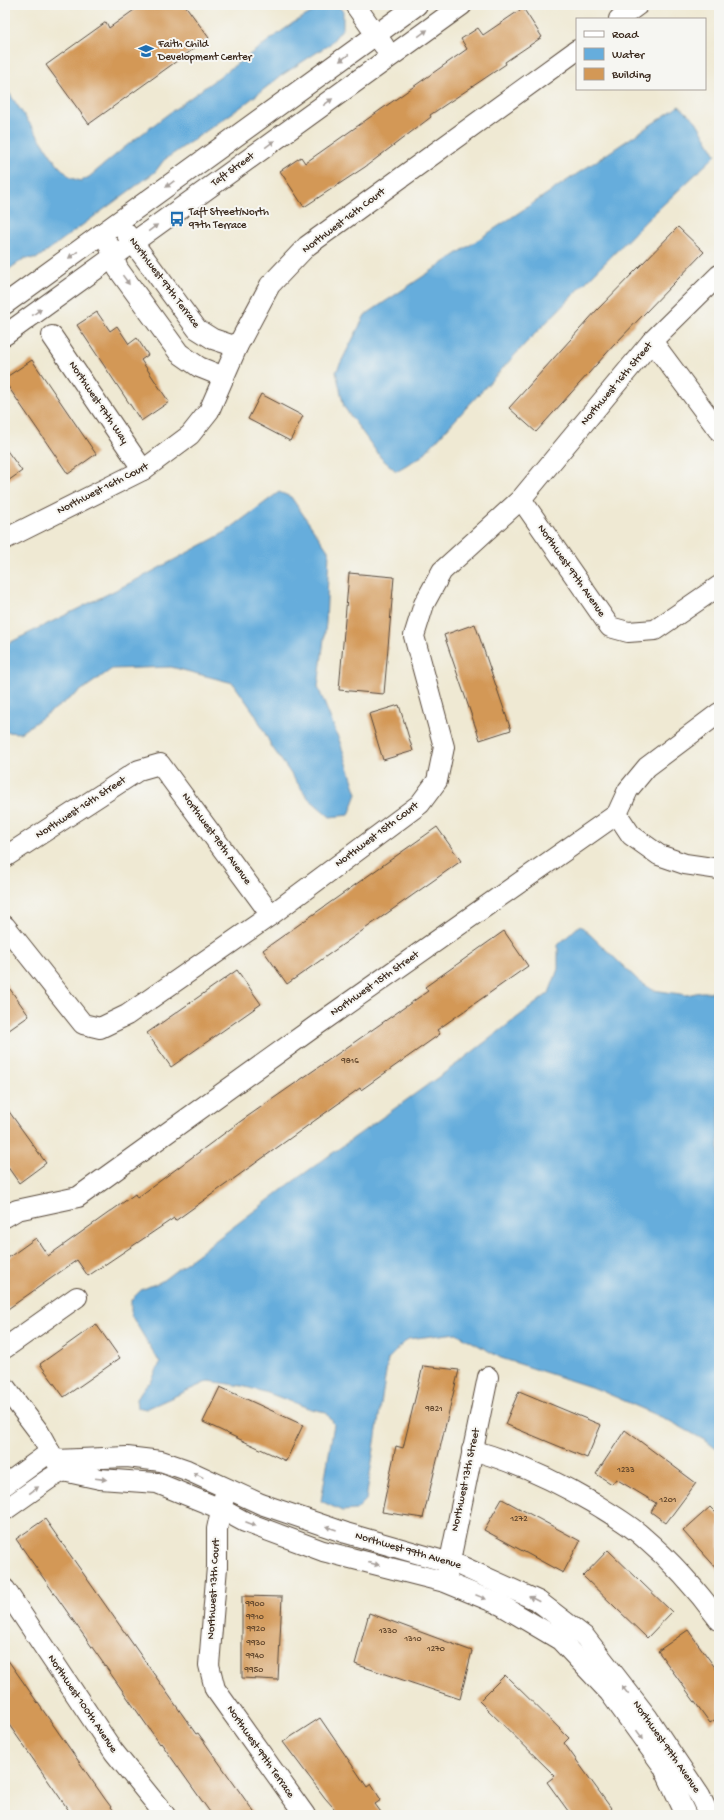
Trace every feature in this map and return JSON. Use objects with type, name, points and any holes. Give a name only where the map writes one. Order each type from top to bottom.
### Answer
[{"type":"street","points":[[355,5],[391,56]]},
{"type":"street","points":[[5,304],[417,5]]},
{"type":"street","name":"Taft Street","points":[[5,335],[462,5]]},
{"type":"street","points":[[620,18],[638,5]]},
{"type":"street","name":"Northwest 16th Court","points":[[5,539],[144,470],[190,435],[209,411],[237,347],[270,285],[307,246],[576,51]]},
{"type":"street","name":"Northwest 97th Terrace","points":[[111,227],[133,242],[197,329],[213,339],[237,347]]},
{"type":"street","name":"Northwest 97th Terrace","points":[[111,227],[113,257],[118,269],[179,353],[199,367],[224,378]]},
{"type":"street","name":"Northwest 16th Street","points":[[521,499],[652,341],[719,275]]},
{"type":"street","name":"Northwest 97th Way","points":[[52,336],[144,470]]},
{"type":"street","points":[[652,341],[719,431]]},
{"type":"street","name":"Northwest 97th Avenue","points":[[521,499],[610,627],[628,632],[655,630],[719,586]]},
{"type":"street","name":"Northwest 15th Court","points":[[5,926],[83,1024],[100,1028],[127,1015],[271,916],[420,804],[437,781],[444,747],[414,636],[424,604],[442,571],[521,499]]},
{"type":"street","points":[[719,713],[647,767],[628,790],[617,814],[631,835],[659,855],[685,864],[719,869]]},
{"type":"street","name":"Northwest 16th Street","points":[[5,857],[139,770],[160,764]]},
{"type":"street","name":"Northwest 98th Avenue","points":[[160,764],[271,916]]},
{"type":"street","name":"Northwest 15th Street","points":[[5,1217],[17,1210],[78,1197],[317,1025],[617,814]]},
{"type":"street","points":[[5,1348],[77,1297]]},
{"type":"street","name":"Northwest 13th Street","points":[[445,1582],[488,1377]]},
{"type":"street","points":[[5,1387],[11,1408],[39,1432],[56,1461]]},
{"type":"street","points":[[472,1450],[522,1466],[576,1493],[613,1515],[643,1536],[698,1592],[719,1620]]},
{"type":"street","name":"Northwest 99th Avenue","points":[[56,1461],[127,1457],[161,1461],[187,1470],[261,1504],[346,1532],[450,1562],[538,1601],[585,1637],[648,1718],[700,1796],[709,1815]]},
{"type":"street","points":[[5,1485],[56,1461]]},
{"type":"street","points":[[5,1510],[49,1479],[56,1461]]},
{"type":"street","name":"Northwest 99th Avenue","points":[[56,1461],[100,1479],[157,1483],[221,1509],[245,1522],[323,1551],[445,1582],[501,1605],[560,1640],[610,1693],[663,1766],[686,1815]]},
{"type":"street","name":"Northwest 13th Court","points":[[215,1689],[209,1665],[217,1567],[217,1529],[226,1489]]},
{"type":"street","name":"Northwest 100th Avenue","points":[[5,1589],[114,1752],[165,1815]]},
{"type":"street","name":"Northwest 99th Terrace","points":[[215,1689],[305,1815]]},
{"type":"water","points":[[325,5],[336,5],[343,11],[343,28],[330,44],[282,75],[241,107],[164,160],[155,172],[36,259],[25,258],[5,272],[5,87],[57,164],[71,178],[81,181],[89,177],[164,117],[293,23]]},
{"type":"water","points":[[679,106],[696,121],[716,155],[647,220],[525,344],[422,456],[396,471],[381,458],[344,407],[336,372],[365,315]]},
{"type":"water","points":[[279,492],[291,497],[329,552],[326,623],[318,687],[341,745],[357,794],[349,815],[330,817],[308,798],[272,747],[255,714],[233,683],[171,667],[112,669],[20,733],[5,732],[5,645],[144,576],[224,533]]},
{"type":"water","points":[[580,925],[640,982],[653,990],[687,995],[700,992],[719,992],[719,1451],[706,1441],[666,1419],[597,1389],[501,1358],[456,1333],[408,1339],[388,1359],[366,1500],[356,1510],[342,1511],[321,1501],[334,1424],[326,1412],[311,1409],[268,1393],[242,1386],[209,1381],[146,1409],[137,1407],[136,1399],[145,1386],[151,1382],[160,1363],[131,1315],[131,1300],[141,1290],[162,1281],[291,1183],[458,1063],[549,993],[558,969],[558,945]]},
{"type":"building","points":[[141,5],[185,5],[209,38],[89,124],[46,65],[106,22],[109,28]]},
{"type":"building","points":[[523,8],[542,37],[505,62],[506,64],[430,115],[431,117],[365,167],[304,207],[280,171],[301,157],[305,163],[467,49],[461,39],[478,28],[483,35]]},
{"type":"building","points":[[678,227],[704,252],[614,345],[536,432],[509,408],[597,310]]},
{"type":"building","points":[[97,312],[110,331],[117,326],[129,344],[137,338],[148,355],[141,360],[169,402],[141,421],[77,325]]},
{"type":"building","points":[[32,360],[96,454],[68,474],[5,382],[5,378]]},
{"type":"building","points":[[261,394],[303,416],[290,441],[248,419]]},
{"type":"building","points":[[5,448],[22,471],[5,483]]},
{"type":"building","points":[[349,573],[394,577],[384,694],[339,690]]},
{"type":"building","points":[[475,624],[511,730],[480,740],[444,635]]},
{"type":"building","points":[[399,705],[413,751],[383,760],[369,714]]},
{"type":"building","points":[[437,827],[461,861],[287,984],[263,950]]},
{"type":"building","points":[[504,931],[528,966],[437,1030],[440,1034],[361,1090],[360,1088],[175,1221],[174,1218],[88,1276],[77,1260],[5,1311],[5,1260],[36,1238],[48,1256],[135,1194],[137,1198],[241,1121],[428,991],[425,987]]},
{"type":"building","points":[[237,970],[261,1004],[171,1067],[147,1033]]},
{"type":"building","points":[[5,982],[29,1016],[5,1033]]},
{"type":"building","points":[[5,1106],[46,1163],[19,1183],[5,1163]]},
{"type":"building","points":[[96,1324],[120,1358],[64,1397],[40,1364]]},
{"type":"building","points":[[423,1366],[459,1370],[423,1518],[382,1512],[396,1446],[403,1448]]},
{"type":"building","points":[[220,1387],[303,1425],[286,1461],[203,1422]]},
{"type":"building","points":[[519,1391],[601,1425],[587,1458],[505,1424]]},
{"type":"building","points":[[625,1430],[696,1483],[666,1523],[651,1512],[656,1503],[616,1479],[612,1484],[596,1474]]},
{"type":"building","points":[[502,1499],[580,1541],[563,1573],[484,1530]]},
{"type":"building","points":[[710,1507],[719,1516],[719,1571],[683,1531]]},
{"type":"building","points":[[45,1519],[196,1734],[198,1733],[256,1815],[212,1815],[161,1743],[160,1744],[16,1539]]},
{"type":"building","points":[[608,1550],[672,1612],[647,1638],[583,1576]]},
{"type":"building","points":[[242,1596],[282,1597],[278,1680],[242,1678]]},
{"type":"building","points":[[369,1613],[472,1651],[460,1699],[355,1664]]},
{"type":"building","points":[[688,1630],[719,1673],[719,1717],[710,1723],[658,1651]]},
{"type":"building","points":[[5,1656],[117,1815],[72,1815],[5,1719]]},
{"type":"building","points":[[505,1675],[569,1738],[564,1743],[616,1815],[571,1815],[547,1782],[555,1776],[479,1701]]},
{"type":"building","points":[[320,1718],[367,1787],[371,1784],[381,1800],[375,1804],[383,1815],[340,1815],[325,1798],[283,1742]]},
{"type":"place","name":"Faith Child Development Center","points":[[146,51]]},
{"type":"place","name":"Taft Street/North 97th Terrace","points":[[177,219]]}]
